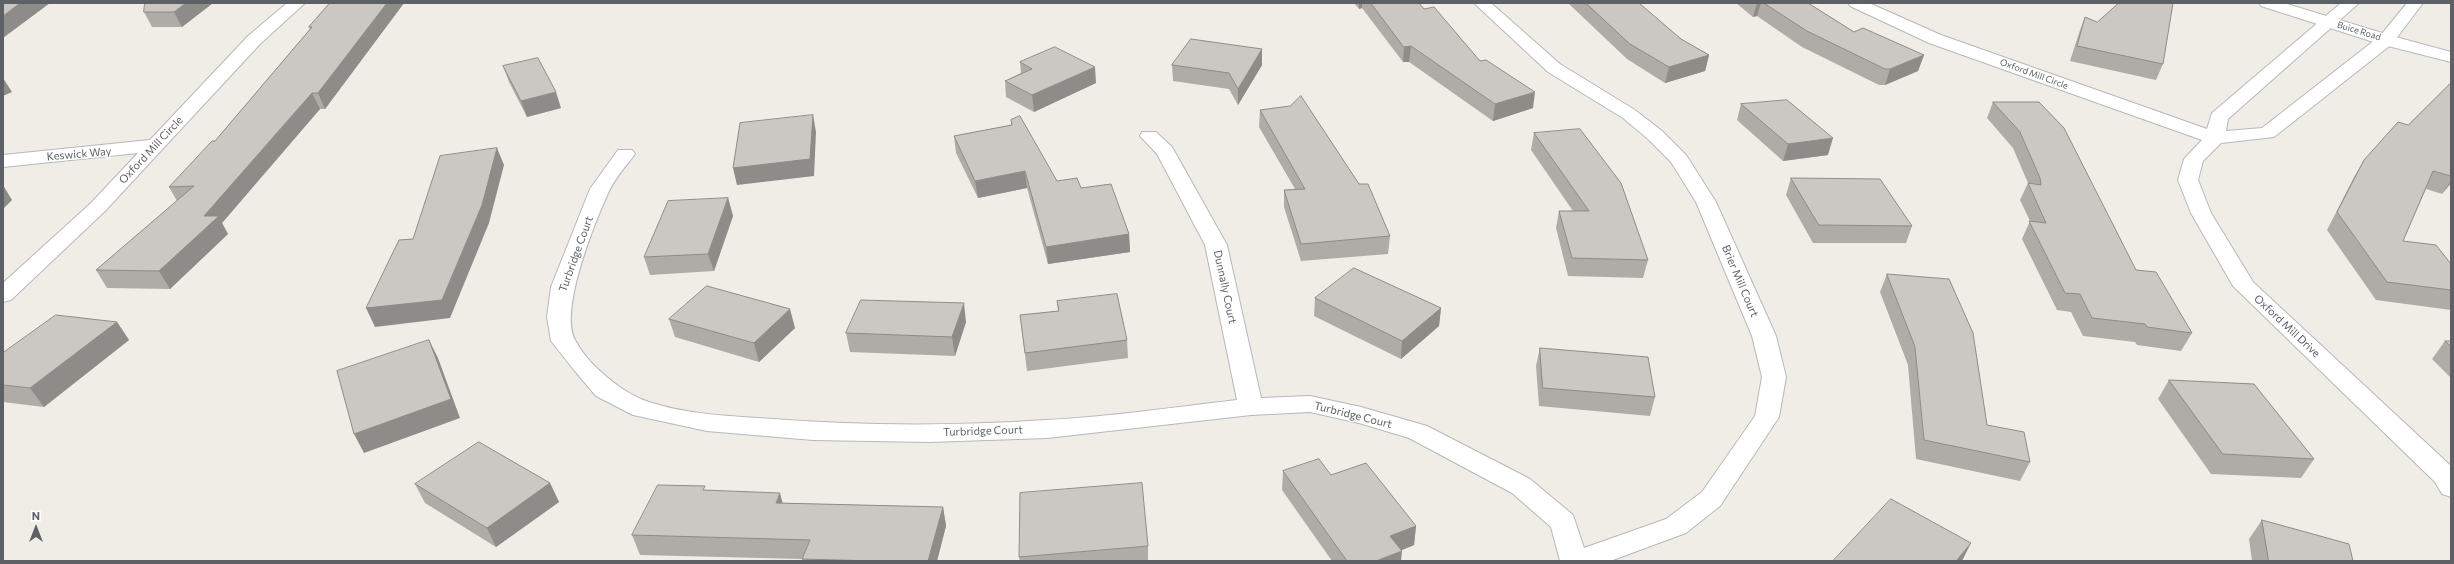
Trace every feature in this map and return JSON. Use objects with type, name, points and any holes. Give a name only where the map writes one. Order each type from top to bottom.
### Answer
[{"type":"street","name":"Oxford Mill Circle","points":[[3,295],[98,207],[154,145],[254,40],[297,3]]},
{"type":"street","name":"Brier Mill Court","points":[[1482,3],[1554,68],[1629,114],[1655,135],[1679,159],[1706,202],[1764,336],[1774,377],[1767,417],[1711,499],[1676,526],[1579,561]]},
{"type":"street","name":"Oxford Mill Circle","points":[[1856,3],[1935,39],[2215,138]]},
{"type":"street","name":"Buice Road","points":[[2267,3],[2386,40],[2451,57]]},
{"type":"street","points":[[2351,3],[2330,23],[2219,118],[2215,138],[2267,133],[2386,40],[2415,3]]},
{"type":"street","name":"Dunnally Court","points":[[1149,136],[1165,151],[1216,245],[1251,408]]},
{"type":"street","name":"Oxford Mill Drive","points":[[2215,138],[2194,159],[2188,180],[2201,213],[2244,286],[2449,479]]},
{"type":"street","name":"Keswick Way","points":[[3,161],[115,151],[154,145]]},
{"type":"street","name":"Turbridge Court","points":[[626,154],[600,189],[562,287],[558,317],[563,341],[605,390],[642,409],[714,423],[813,431],[929,433],[1047,428],[1251,408],[1310,404],[1361,415],[1418,432],[1521,486],[1562,522],[1574,561]]},
{"type":"building","points":[[3,3],[20,3],[3,16]]},
{"type":"building","points":[[145,3],[186,3],[174,12],[144,12]]},
{"type":"building","points":[[330,3],[387,3],[318,93],[312,93],[204,216],[219,216],[159,271],[96,270],[194,186],[169,187],[212,141],[215,141],[312,27],[309,27]]},
{"type":"building","points":[[1371,3],[1419,3],[1424,9],[1434,7],[1480,61],[1486,60],[1535,92],[1495,104],[1411,46],[1404,47]]},
{"type":"building","points":[[1586,3],[1639,3],[1681,39],[1709,55],[1669,67],[1630,44]]},
{"type":"building","points":[[1764,3],[1808,3],[1854,32],[1863,28],[1924,55],[1890,69],[1885,69],[1807,31]]},
{"type":"building","points":[[2119,3],[2173,3],[2163,64],[2077,46],[2085,17],[2097,22]]},
{"type":"building","points":[[1191,39],[1262,49],[1238,89],[1229,73],[1172,65]]},
{"type":"building","points":[[1055,47],[1095,67],[1032,95],[1005,81],[1032,69],[1020,62]]},
{"type":"building","points":[[538,58],[556,92],[521,101],[503,66]]},
{"type":"building","points":[[2451,83],[2451,176],[2433,171],[2403,241],[2436,245],[2451,264],[2451,290],[2387,282],[2337,212],[2364,160],[2398,122],[2408,125]]},
{"type":"building","points":[[1301,96],[1359,184],[1368,184],[1390,236],[1301,244],[1284,190],[1305,189],[1260,110],[1290,106]]},
{"type":"building","points":[[1787,100],[1833,138],[1788,144],[1741,104]]},
{"type":"building","points":[[1993,102],[2039,102],[2064,128],[2136,270],[2156,272],[2192,333],[2147,327],[2145,324],[2092,318],[2080,294],[2065,293],[2029,221],[2046,223],[2028,183],[2041,185],[2040,178],[2020,132]]},
{"type":"building","points":[[813,115],[810,159],[733,168],[740,123]]},
{"type":"building","points":[[1020,116],[1057,181],[1077,178],[1081,188],[1111,184],[1129,234],[1046,247],[1025,171],[975,181],[954,136],[1012,125],[1011,120]]},
{"type":"building","points":[[1580,129],[1621,183],[1648,260],[1572,258],[1559,211],[1589,211],[1534,133]]},
{"type":"building","points":[[497,148],[482,205],[442,300],[366,308],[399,240],[413,239],[440,156]]},
{"type":"building","points":[[1791,178],[1880,179],[1912,226],[1819,225]]},
{"type":"building","points":[[728,198],[708,254],[644,257],[668,201]]},
{"type":"building","points":[[1354,268],[1441,308],[1402,341],[1315,298]]},
{"type":"building","points":[[1887,274],[1949,279],[1973,333],[1987,425],[2024,432],[2030,462],[1924,440],[1915,347]]},
{"type":"building","points":[[707,286],[790,309],[754,343],[669,319]]},
{"type":"building","points":[[1117,294],[1127,340],[1025,353],[1020,315],[1059,311],[1057,301]]},
{"type":"building","points":[[861,300],[964,303],[952,337],[846,333]]},
{"type":"building","points":[[56,315],[117,322],[30,388],[3,385],[3,353]]},
{"type":"building","points":[[429,340],[451,399],[354,434],[337,371]]},
{"type":"building","points":[[2445,341],[2451,341],[2451,346]]},
{"type":"building","points":[[1540,348],[1648,357],[1655,397],[1543,388]]},
{"type":"building","points":[[2169,380],[2254,384],[2314,459],[2223,454]]},
{"type":"building","points":[[479,442],[550,483],[487,528],[415,484]]},
{"type":"building","points":[[1319,459],[1331,475],[1366,463],[1416,526],[1390,536],[1402,551],[1376,561],[1347,561],[1283,471]]},
{"type":"building","points":[[1142,483],[1148,546],[1019,557],[1020,493]]},
{"type":"building","points":[[658,485],[705,486],[703,490],[780,493],[776,503],[943,507],[928,561],[802,559],[810,540],[632,535]]},
{"type":"building","points":[[1891,499],[1971,543],[1956,561],[1833,561]]},
{"type":"building","points":[[2262,520],[2349,544],[2353,561],[2269,561]]}]
